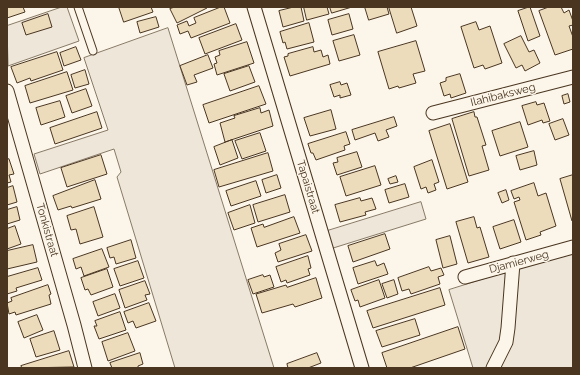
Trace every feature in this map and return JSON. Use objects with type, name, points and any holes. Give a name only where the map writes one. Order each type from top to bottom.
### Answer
[{"type":"street","name":"Tapaistraat","points":[[254,7],[362,368]]},
{"type":"street","name":"Ilahibaksweg","points":[[433,113],[573,77]]},
{"type":"street","name":"Tonkistraat","points":[[7,91],[85,368]]},
{"type":"street","name":"Djamierweg","points":[[465,277],[573,247]]},
{"type":"street","points":[[493,368],[506,342],[512,263]]},
{"type":"lane","points":[[78,7],[92,51]]},
{"type":"shaded area","points":[[62,7],[67,7],[79,41],[8,66],[7,26]]},
{"type":"shaded area","points":[[168,28],[274,368],[175,368],[117,177],[121,172],[114,149],[40,174],[34,154],[108,130],[84,58]]},
{"type":"shaded area","points":[[421,202],[426,219],[330,249],[324,232]]},
{"type":"shaded area","points":[[573,251],[573,368],[473,368],[449,290]]},
{"type":"building","points":[[7,7],[23,7],[25,12],[7,18]]},
{"type":"building","points":[[119,7],[151,7],[153,12],[124,22]]},
{"type":"building","points":[[175,7],[207,8],[177,23],[170,9]]},
{"type":"building","points":[[224,7],[230,23],[191,38],[188,31],[180,34],[177,25],[187,21],[189,26],[196,23],[194,18]]},
{"type":"building","points":[[294,7],[301,7],[304,21],[283,27],[279,11]]},
{"type":"building","points":[[304,7],[327,7],[329,14],[307,20]]},
{"type":"building","points":[[330,7],[352,7],[332,13]]},
{"type":"building","points":[[365,7],[387,7],[389,14],[369,20]]},
{"type":"building","points":[[389,7],[411,7],[417,26],[397,33]]},
{"type":"building","points":[[530,7],[540,36],[528,41],[518,11]]},
{"type":"building","points":[[549,7],[561,7],[564,13],[569,10],[573,21],[573,25],[569,26],[573,37],[573,49],[555,55],[539,11]]},
{"type":"building","points":[[48,14],[52,27],[26,35],[22,23]]},
{"type":"building","points":[[349,14],[353,29],[332,35],[328,20]]},
{"type":"building","points":[[156,17],[159,27],[140,33],[137,22]]},
{"type":"building","points":[[476,22],[479,30],[490,26],[502,63],[485,69],[483,65],[474,68],[461,27]]},
{"type":"building","points":[[309,23],[314,42],[287,49],[285,42],[283,43],[280,32]]},
{"type":"building","points":[[236,24],[242,40],[205,54],[199,38]]},
{"type":"building","points":[[354,35],[360,55],[339,61],[333,41]]},
{"type":"building","points":[[521,36],[529,52],[534,50],[540,63],[525,71],[522,65],[516,68],[504,44]]},
{"type":"building","points":[[416,41],[425,71],[413,74],[416,83],[389,89],[378,52]]},
{"type":"building","points":[[247,42],[254,63],[217,75],[214,64],[217,63],[215,57],[220,55],[219,51]]},
{"type":"building","points":[[76,47],[81,60],[64,66],[60,53]]},
{"type":"building","points":[[313,47],[314,52],[321,50],[323,57],[328,55],[330,64],[290,76],[284,57],[288,56],[288,54]]},
{"type":"building","points":[[57,52],[63,70],[31,81],[30,78],[17,83],[11,67]]},
{"type":"building","points":[[208,55],[213,68],[194,75],[197,82],[187,85],[180,66]]},
{"type":"building","points":[[249,66],[255,82],[230,91],[224,74]]},
{"type":"building","points":[[85,70],[89,84],[75,88],[71,75]]},
{"type":"building","points":[[67,72],[73,90],[30,103],[25,86]]},
{"type":"building","points":[[460,74],[466,93],[451,98],[450,94],[444,96],[440,83],[446,81],[446,78]]},
{"type":"building","points":[[340,82],[341,85],[347,83],[351,95],[340,98],[340,95],[334,97],[330,85]]},
{"type":"building","points":[[259,86],[266,104],[209,123],[203,105]]},
{"type":"building","points":[[86,89],[92,106],[72,113],[66,96]]},
{"type":"building","points":[[568,94],[570,102],[564,104],[562,96]]},
{"type":"building","points":[[60,101],[65,117],[41,125],[36,108]]},
{"type":"building","points":[[536,102],[537,105],[544,103],[550,121],[543,123],[542,120],[528,125],[522,106]]},
{"type":"building","points":[[260,108],[261,113],[269,110],[273,126],[225,142],[220,123],[235,118],[234,116]]},
{"type":"building","points":[[331,110],[336,129],[310,136],[304,118]]},
{"type":"building","points":[[97,112],[102,128],[55,144],[50,128]]},
{"type":"building","points":[[474,112],[486,145],[482,146],[489,170],[469,176],[452,119]]},
{"type":"building","points":[[394,117],[397,126],[386,130],[389,137],[378,141],[375,133],[355,140],[352,130]]},
{"type":"building","points":[[563,119],[569,135],[555,140],[549,124]]},
{"type":"building","points":[[520,122],[528,147],[500,156],[492,131]]},
{"type":"building","points":[[450,124],[468,182],[447,189],[429,131]]},
{"type":"building","points":[[346,132],[350,144],[344,146],[345,150],[316,160],[313,153],[311,153],[308,144]]},
{"type":"building","points":[[260,133],[266,151],[242,159],[235,141]]},
{"type":"building","points":[[232,140],[238,158],[220,165],[214,147]]},
{"type":"building","points":[[534,151],[537,165],[520,170],[516,156]]},
{"type":"building","points":[[357,152],[362,167],[337,175],[333,163],[338,162],[337,158]]},
{"type":"building","points":[[268,153],[273,171],[219,187],[214,170]]},
{"type":"building","points":[[101,155],[107,174],[67,187],[61,168]]},
{"type":"building","points":[[9,159],[14,174],[9,175],[11,182],[7,183],[7,160]]},
{"type":"building","points":[[432,160],[439,182],[434,184],[436,190],[428,193],[426,187],[421,189],[414,167]]},
{"type":"building","points":[[375,166],[381,185],[346,196],[340,177]]},
{"type":"building","points":[[277,175],[281,188],[266,193],[262,180]]},
{"type":"building","points":[[573,175],[573,221],[572,221],[560,179]]},
{"type":"building","points":[[396,176],[398,182],[390,184],[388,179]]},
{"type":"building","points":[[95,180],[101,199],[72,208],[71,206],[58,210],[53,196]]},
{"type":"building","points":[[256,181],[261,196],[231,206],[226,191]]},
{"type":"building","points":[[534,183],[538,196],[546,193],[556,226],[540,232],[541,235],[526,240],[514,202],[520,200],[519,197],[514,199],[511,191]]},
{"type":"building","points":[[405,184],[409,197],[389,203],[385,190]]},
{"type":"building","points":[[13,186],[17,202],[7,205],[7,188]]},
{"type":"building","points":[[506,190],[509,200],[502,203],[498,193]]},
{"type":"building","points":[[285,195],[290,212],[258,222],[253,205]]},
{"type":"building","points":[[360,198],[361,201],[372,198],[376,209],[365,212],[366,215],[340,222],[335,205]]},
{"type":"building","points":[[250,205],[255,223],[234,230],[228,213]]},
{"type":"building","points":[[17,207],[20,220],[7,224],[7,210]]},
{"type":"building","points":[[94,207],[103,237],[80,244],[76,229],[71,230],[67,216]]},
{"type":"building","points":[[294,217],[300,233],[257,247],[251,228],[263,224],[264,227]]},
{"type":"building","points":[[474,217],[477,228],[480,227],[489,257],[468,263],[456,222]]},
{"type":"building","points":[[514,220],[521,242],[500,249],[493,227]]},
{"type":"building","points":[[15,226],[21,244],[7,249],[7,229]]},
{"type":"building","points":[[385,234],[390,249],[353,262],[348,246]]},
{"type":"building","points":[[306,235],[312,251],[278,262],[275,253],[281,250],[279,244]]},
{"type":"building","points":[[450,236],[457,264],[443,268],[436,240]]},
{"type":"building","points":[[131,240],[136,258],[116,264],[114,257],[110,258],[107,248]]},
{"type":"building","points":[[33,245],[37,262],[7,269],[7,251]]},
{"type":"building","points":[[102,249],[109,267],[84,276],[81,267],[76,269],[73,259]]},
{"type":"building","points":[[308,256],[311,268],[308,269],[310,275],[287,283],[286,280],[281,282],[276,267]]},
{"type":"building","points":[[138,261],[144,278],[120,286],[114,269]]},
{"type":"building","points":[[375,261],[377,266],[384,263],[388,274],[358,284],[353,268]]},
{"type":"building","points":[[429,267],[431,271],[441,268],[444,275],[438,277],[440,284],[411,294],[409,289],[402,291],[398,278]]},
{"type":"building","points":[[38,268],[42,280],[16,288],[17,291],[7,294],[7,277]]},
{"type":"building","points":[[107,269],[113,287],[91,295],[88,289],[85,290],[81,278]]},
{"type":"building","points":[[263,275],[264,277],[270,275],[274,287],[253,294],[248,280]]},
{"type":"building","points":[[316,278],[322,298],[295,307],[293,304],[262,313],[256,294],[286,285],[287,287]]},
{"type":"building","points":[[379,280],[385,298],[360,307],[358,300],[355,301],[351,290]]},
{"type":"building","points":[[394,280],[398,294],[387,298],[382,284]]},
{"type":"building","points":[[145,281],[150,294],[145,295],[147,300],[125,308],[119,290]]},
{"type":"building","points":[[48,285],[51,294],[49,295],[51,304],[16,315],[15,312],[9,314],[7,303],[12,301],[11,298]]},
{"type":"building","points":[[440,288],[445,305],[373,328],[367,311]]},
{"type":"building","points":[[115,294],[120,308],[98,316],[93,302]]},
{"type":"building","points":[[149,303],[156,321],[136,328],[133,321],[128,323],[124,312]]},
{"type":"building","points":[[120,312],[126,330],[99,339],[94,326],[97,326],[95,321]]},
{"type":"building","points":[[37,315],[43,330],[24,338],[18,322]]},
{"type":"building","points":[[415,319],[420,335],[382,347],[376,331]]},
{"type":"building","points":[[458,327],[465,349],[410,368],[387,368],[382,353]]},
{"type":"building","points":[[54,331],[60,350],[36,357],[30,339]]},
{"type":"building","points":[[128,333],[135,351],[108,361],[102,342]]},
{"type":"building","points":[[69,351],[74,367],[22,368],[21,366]]},
{"type":"building","points":[[140,353],[143,364],[138,366],[138,368],[112,368],[110,363]]},
{"type":"building","points":[[317,353],[321,363],[308,368],[288,368],[287,364]]}]
